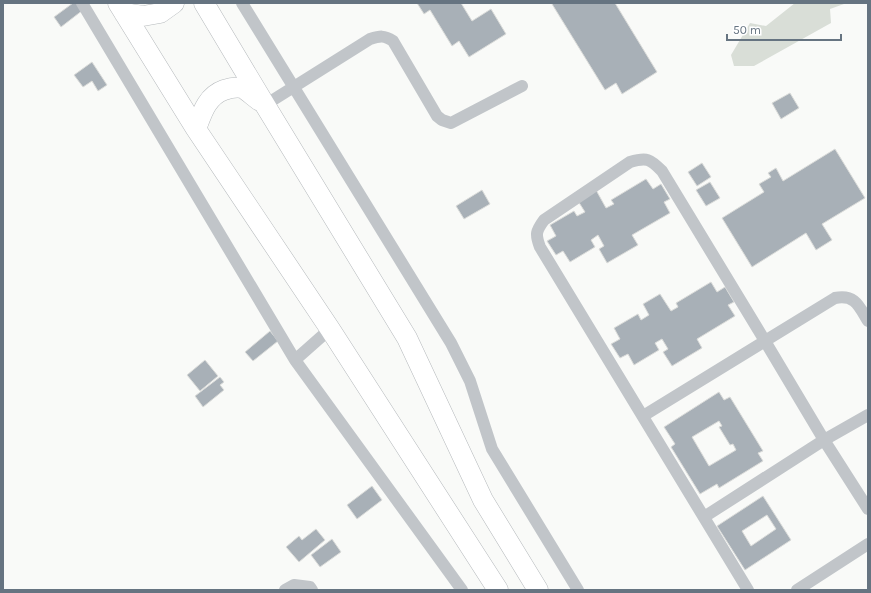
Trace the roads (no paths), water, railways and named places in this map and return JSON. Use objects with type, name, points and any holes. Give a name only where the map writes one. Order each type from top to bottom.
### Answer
[{"type":"highway","points":[[121,8],[143,16],[160,13],[174,3]]},
{"type":"highway","points":[[204,3],[264,105],[408,338],[483,500],[538,590]]},
{"type":"highway","points":[[121,8],[196,129],[330,329],[498,590]]},
{"type":"highway","points":[[196,129],[202,112],[210,99],[218,92],[230,88],[243,88],[264,105]]},
{"type":"street","points":[[82,3],[295,360],[462,590]]},
{"type":"street","points":[[242,3],[451,343],[470,381],[492,449],[578,590]]},
{"type":"street","points":[[264,105],[370,39],[379,36],[387,37],[393,41],[437,116],[442,120],[451,123],[522,86]]},
{"type":"street","points":[[748,590],[540,247],[536,237],[538,228],[544,220],[630,162],[645,159],[652,162],[662,171],[824,440],[868,509]]},
{"type":"street","points":[[643,416],[835,298],[844,296],[853,299],[868,321]]},
{"type":"street","points":[[295,360],[330,329]]},
{"type":"street","points":[[704,518],[824,440],[868,415]]},
{"type":"street","points":[[797,590],[868,544]]},
{"type":"street","points":[[285,590],[294,585],[310,587],[312,590]]}]
